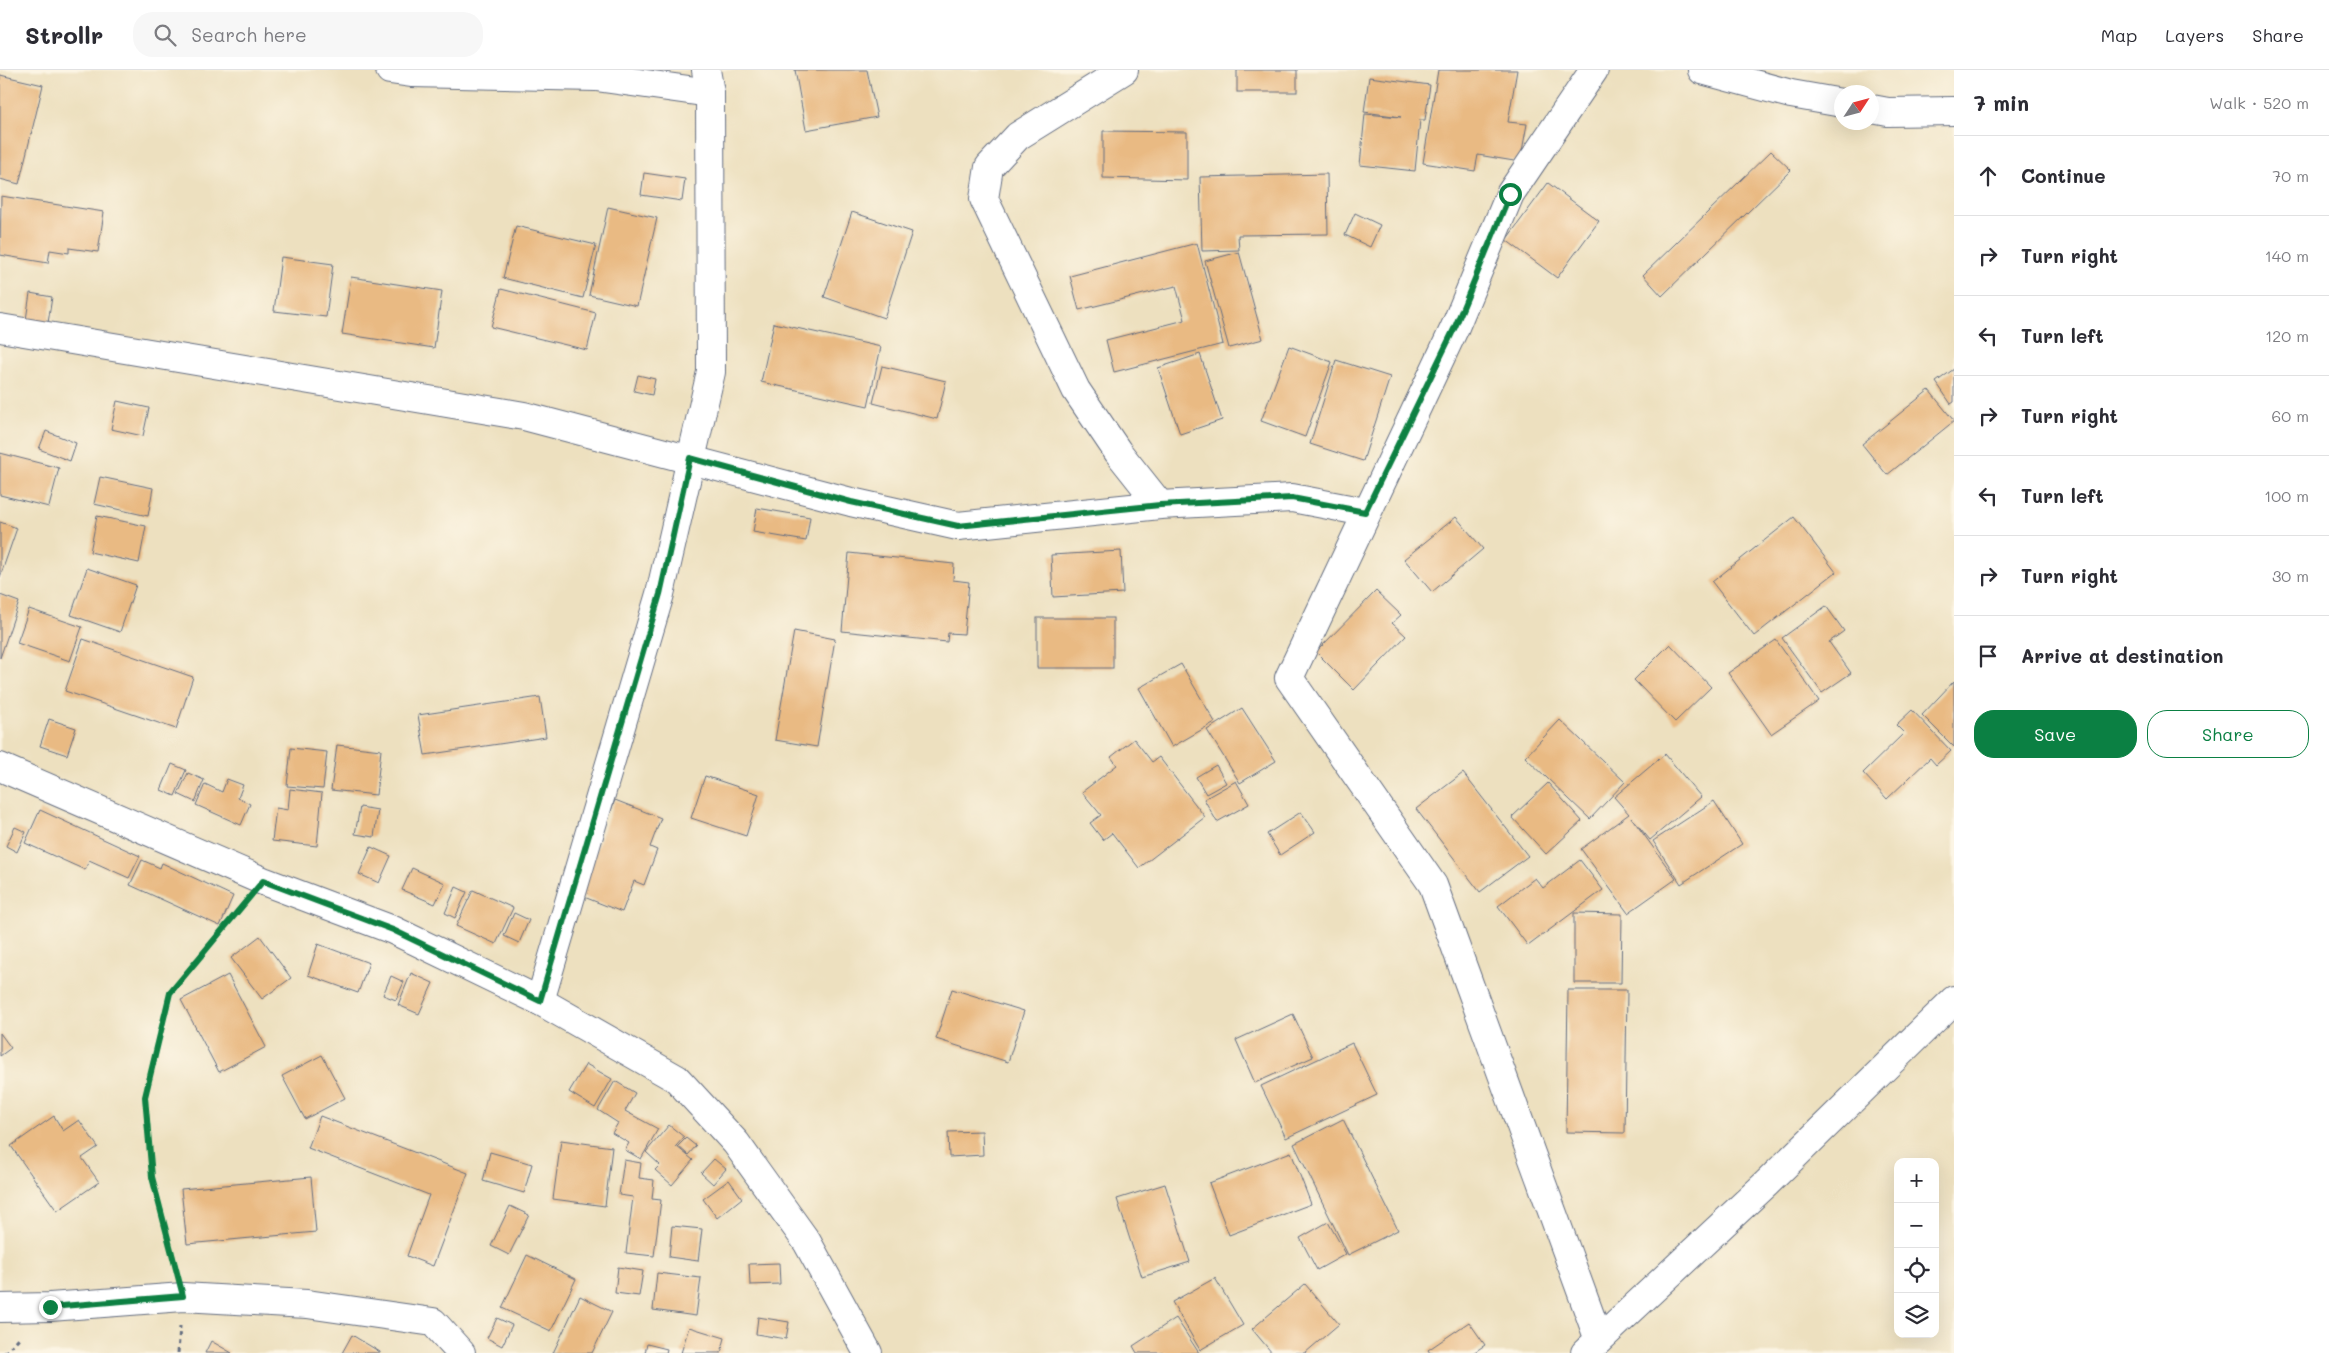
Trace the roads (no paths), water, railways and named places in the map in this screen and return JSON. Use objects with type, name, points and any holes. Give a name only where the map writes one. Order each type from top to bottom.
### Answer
[{"type":"street","points":[[390,70],[411,73],[596,77],[708,82],[711,372],[660,594],[540,1001]]},
{"type":"street","points":[[1124,70],[1018,136],[989,167],[984,199],[1076,390],[1118,452],[1160,505]]},
{"type":"street","points":[[1594,70],[1510,194],[1455,327],[1365,512],[1289,678],[1433,885],[1592,1347],[1781,1169],[1954,1000]]},
{"type":"street","points":[[1702,70],[1791,94],[1834,102]]},
{"type":"street","points":[[1879,110],[1888,112],[1954,111]]},
{"type":"street","points":[[0,328],[524,416],[690,458],[851,502],[958,526],[1160,505],[1292,498],[1365,512]]},
{"type":"street","points":[[0,767],[263,881],[393,930],[540,1001],[677,1079],[736,1143],[807,1242],[868,1353]]},
{"type":"street","points":[[0,1308],[50,1307],[183,1296],[307,1304],[433,1322],[461,1353]]}]
